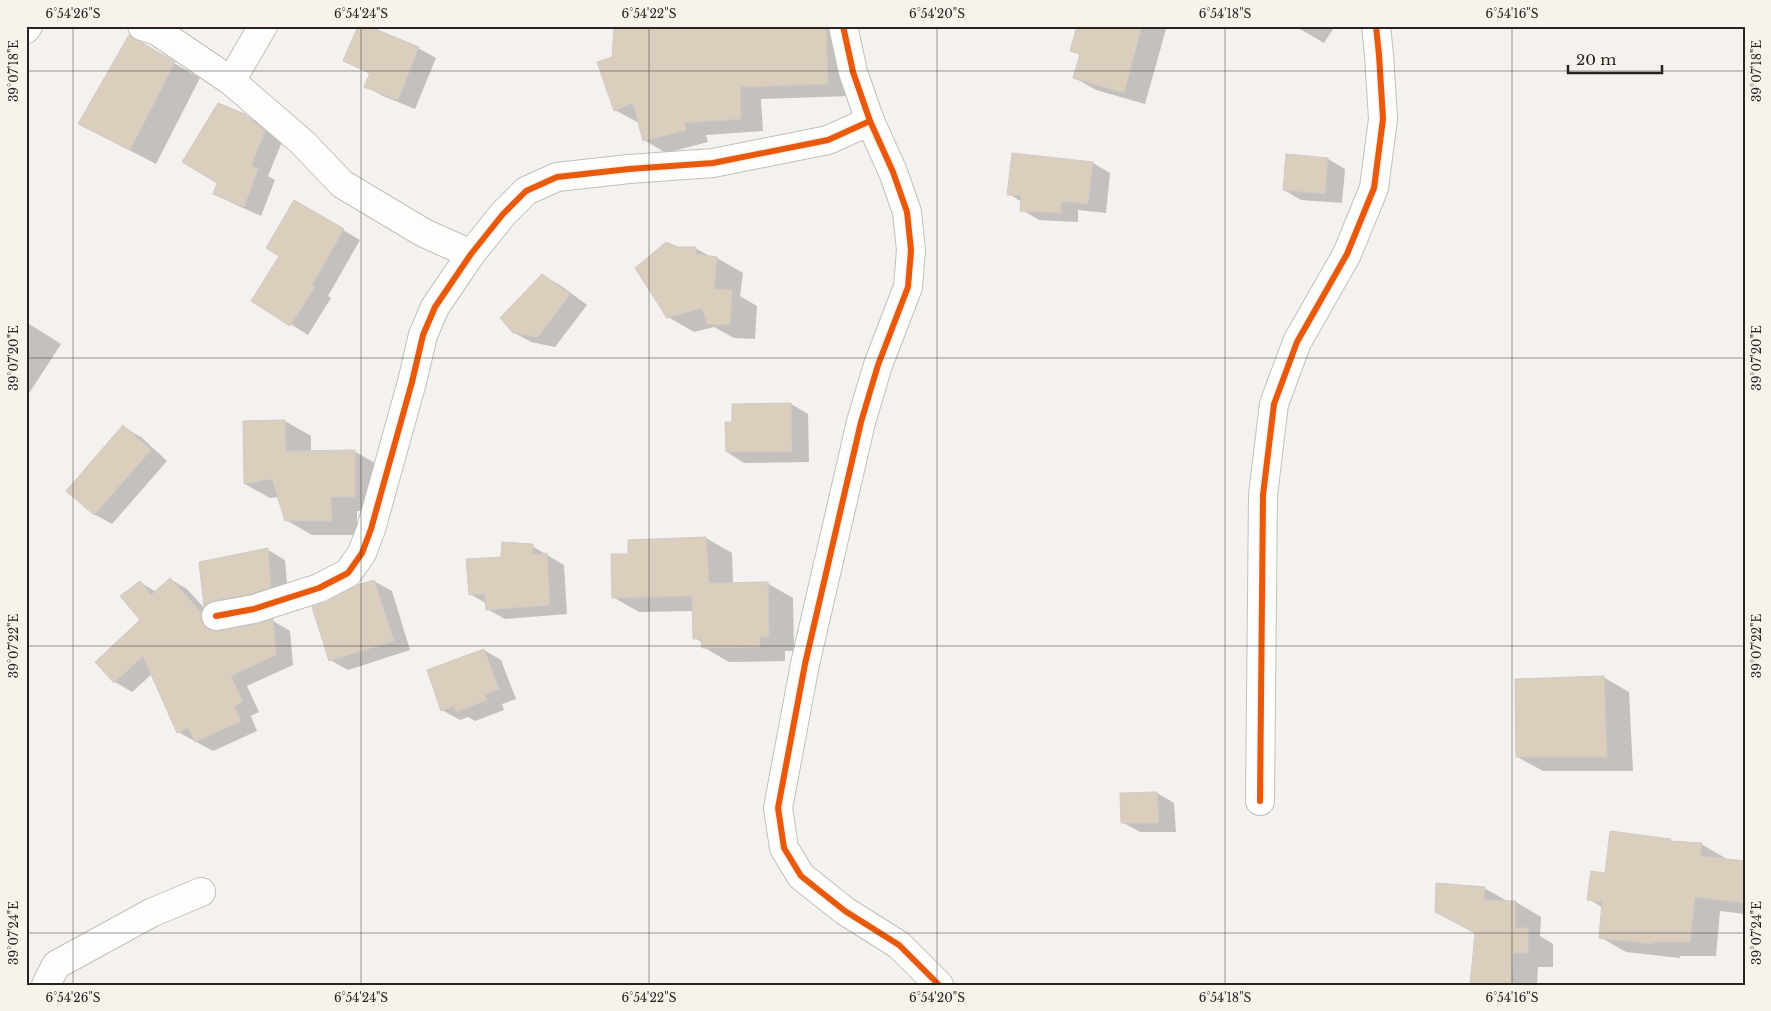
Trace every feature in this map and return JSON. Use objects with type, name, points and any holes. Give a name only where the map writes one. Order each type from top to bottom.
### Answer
[{"type":"street","points":[[142,26],[157,31],[231,80],[303,143],[342,184],[424,233],[471,254]]},
{"type":"street","points":[[231,80],[264,26]]},
{"type":"street","points":[[842,26],[852,72],[870,121],[893,172],[907,212],[911,250],[908,287],[878,365],[861,422],[805,664],[778,808],[784,848],[801,876],[845,911],[899,945],[939,985]]},
{"type":"street","points":[[1260,801],[1263,495],[1274,404],[1296,342],[1347,254],[1374,188],[1382,119],[1380,55],[1376,26]]},
{"type":"street","points":[[216,616],[254,609],[319,588],[348,573],[362,553],[371,529],[410,392],[422,335],[435,307],[471,254],[503,214],[526,191],[557,177],[629,168],[713,163],[828,140],[870,121]]},
{"type":"street","points":[[46,985],[56,965],[151,913],[201,892]]},
{"type":"building","points":[[358,26],[368,26],[419,47],[398,100],[364,87],[370,73],[343,61]]},
{"type":"building","points":[[614,26],[683,29],[683,26],[826,26],[828,84],[740,87],[741,119],[684,123],[686,130],[643,141],[633,103],[614,111],[597,62],[612,57]]},
{"type":"building","points":[[1077,26],[1142,26],[1124,93],[1073,78],[1080,54],[1070,51]]},
{"type":"building","points":[[129,35],[175,62],[130,150],[78,124]]},
{"type":"building","points":[[218,103],[245,114],[265,131],[251,166],[258,169],[244,207],[213,194],[217,183],[182,162]]},
{"type":"building","points":[[1012,153],[1093,162],[1088,204],[1061,201],[1061,213],[1020,211],[1021,196],[1007,195]]},
{"type":"building","points":[[1286,154],[1328,158],[1325,194],[1283,190]]},
{"type":"building","points":[[294,200],[344,229],[312,285],[315,287],[290,326],[251,301],[279,256],[266,248]]},
{"type":"building","points":[[666,242],[678,247],[696,247],[696,254],[717,257],[714,289],[732,290],[730,325],[707,324],[702,308],[667,318],[635,268]]},
{"type":"building","points":[[542,274],[570,294],[538,337],[513,333],[500,318]]},
{"type":"building","points":[[791,403],[792,452],[726,452],[725,422],[732,422],[732,404]]},
{"type":"building","points":[[285,420],[286,451],[355,450],[355,497],[331,497],[332,521],[285,521],[272,479],[244,484],[243,421]]},
{"type":"building","points":[[123,425],[151,450],[94,515],[66,491]]},
{"type":"building","points":[[706,537],[709,583],[768,582],[769,637],[760,637],[760,647],[702,648],[701,639],[693,639],[692,596],[612,598],[611,554],[628,554],[628,540]]},
{"type":"building","points":[[502,542],[533,544],[532,555],[547,553],[550,605],[486,610],[485,594],[469,595],[466,559],[501,557]]},
{"type":"building","points":[[268,548],[271,587],[250,594],[213,601],[204,607],[199,562]]},
{"type":"building","points":[[170,578],[201,612],[204,626],[210,630],[219,631],[273,619],[276,655],[231,676],[243,702],[234,706],[241,721],[195,742],[188,728],[177,733],[143,656],[114,683],[95,662],[140,620],[120,596],[140,581],[151,595]]},
{"type":"building","points":[[374,580],[394,641],[329,661],[312,607],[326,602],[357,585]]},
{"type":"building","points":[[484,649],[499,689],[485,695],[487,700],[456,712],[454,706],[441,711],[427,670]]},
{"type":"building","points":[[1604,676],[1607,757],[1516,757],[1515,679]]},
{"type":"building","points":[[1157,792],[1159,823],[1121,823],[1120,793]]},
{"type":"building","points":[[1610,831],[1671,839],[1670,841],[1702,843],[1700,856],[1745,861],[1745,903],[1695,897],[1690,942],[1654,942],[1654,944],[1599,938],[1602,902],[1587,900],[1591,871],[1605,873]]},
{"type":"building","points":[[1436,883],[1485,887],[1484,900],[1516,901],[1515,928],[1528,928],[1528,953],[1513,953],[1511,985],[1470,985],[1475,933],[1435,912]]},
{"type":"cycle path","points":[[843,26],[853,72],[870,121],[893,172],[907,212],[911,250],[908,287],[878,365],[861,422],[805,664],[778,808],[784,848],[801,876],[845,911],[899,945],[939,985]]},
{"type":"cycle path","points":[[1260,801],[1263,495],[1274,404],[1297,342],[1347,254],[1374,188],[1383,119],[1376,26]]},
{"type":"cycle path","points":[[216,616],[254,609],[319,588],[348,573],[362,553],[371,529],[412,382],[423,335],[435,307],[471,254],[503,214],[526,191],[557,177],[629,169],[713,163],[828,140],[870,121]]}]
